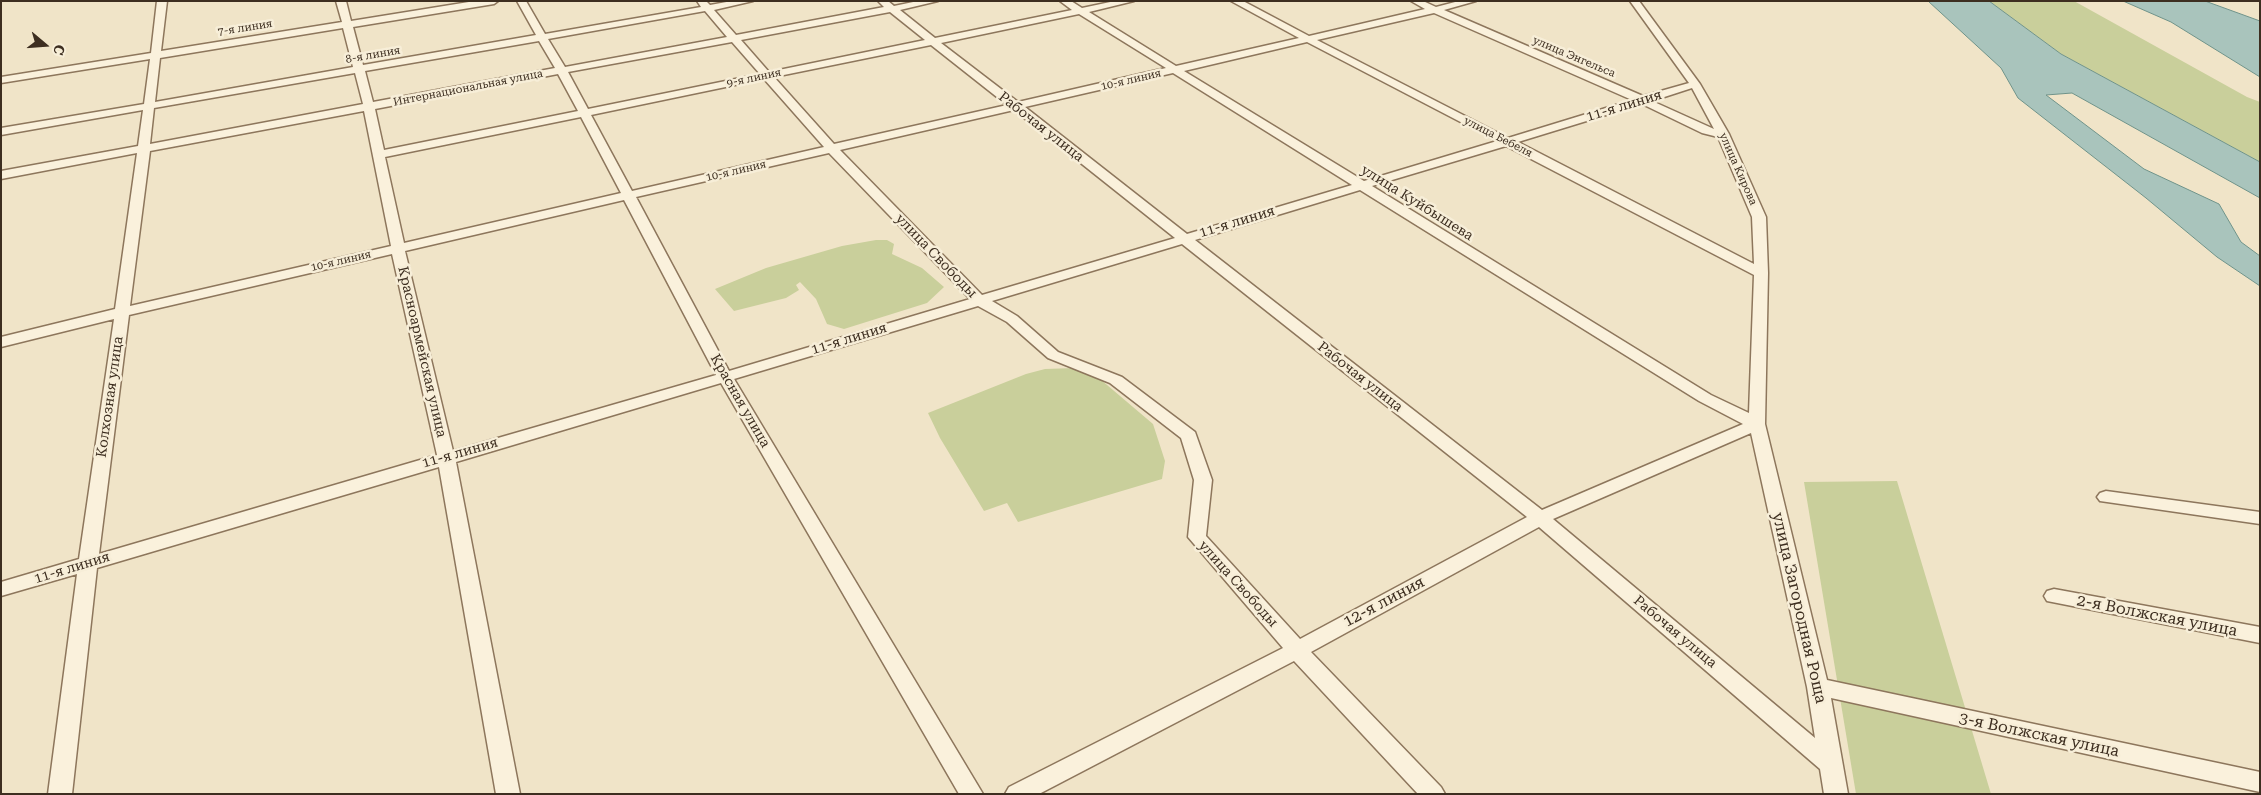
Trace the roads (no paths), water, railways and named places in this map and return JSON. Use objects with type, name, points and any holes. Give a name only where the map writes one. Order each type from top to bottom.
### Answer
[{"type":"street","name":"Колхозная улица","points":[[60,794],[88,563],[162,1]]},
{"type":"street","name":"Красноармейская улица","points":[[341,1],[369,106],[398,248],[446,457],[508,794]]},
{"type":"street","name":"7-я линия","points":[[1,80],[494,1]]},
{"type":"street","name":"Красная улица","points":[[520,1],[562,71],[725,376],[971,794]]},
{"type":"street","name":"8-я линия","points":[[1,132],[543,38],[704,5],[749,1]]},
{"type":"street","name":"Интернациональная улица","points":[[1,175],[736,39],[888,5],[934,1]]},
{"type":"street","name":"улица Куйбышева","points":[[1064,1],[1705,398],[1757,424]]},
{"type":"street","name":"9-я линия","points":[[379,155],[1130,1]]},
{"type":"street","name":"улица Бебеля","points":[[1235,1],[1760,273]]},
{"type":"street","name":"улица Энгельса","points":[[1414,1],[1642,100],[1706,131],[1723,134]]},
{"type":"street","name":"10-я линия","points":[[1,342],[398,248],[1472,1]]},
{"type":"street","name":"улица Кирова","points":[[1634,1],[1695,84],[1723,134],[1759,216],[1760,273],[1757,424]]},
{"type":"street","name":"улица Свободы","points":[[704,5],[832,149],[979,300],[1012,319],[1053,355],[1116,380],[1189,436],[1203,480],[1197,537],[1297,650],[1433,794]]},
{"type":"street","name":"Рабочая улица","points":[[888,5],[1540,518],[1829,763]]},
{"type":"street","name":"11-я линия","points":[[1,589],[725,376],[1695,84]]},
{"type":"street","name":"12-я линия","points":[[1017,794],[1297,650],[1540,518],[1757,424]]},
{"type":"street","name":"улица Загородная Роща","points":[[1757,424],[1818,687],[1829,763],[1836,794]]},
{"type":"street","points":[[2106,497],[2260,518]]},
{"type":"street","name":"2-я Волжская улица","points":[[2054,596],[2260,635]]},
{"type":"street","name":"3-я Волжская улица","points":[[1818,687],[2260,782]]},
{"type":"water","points":[[1928,1],[1989,1],[2061,54],[2260,162],[2260,198],[2072,93],[2046,95],[2144,169],[2219,204],[2241,242],[2260,256],[2260,286],[2217,257],[2146,198],[2018,98],[2001,68]]},
{"type":"water","points":[[2123,1],[2205,1],[2260,21],[2260,77],[2171,22]]}]
